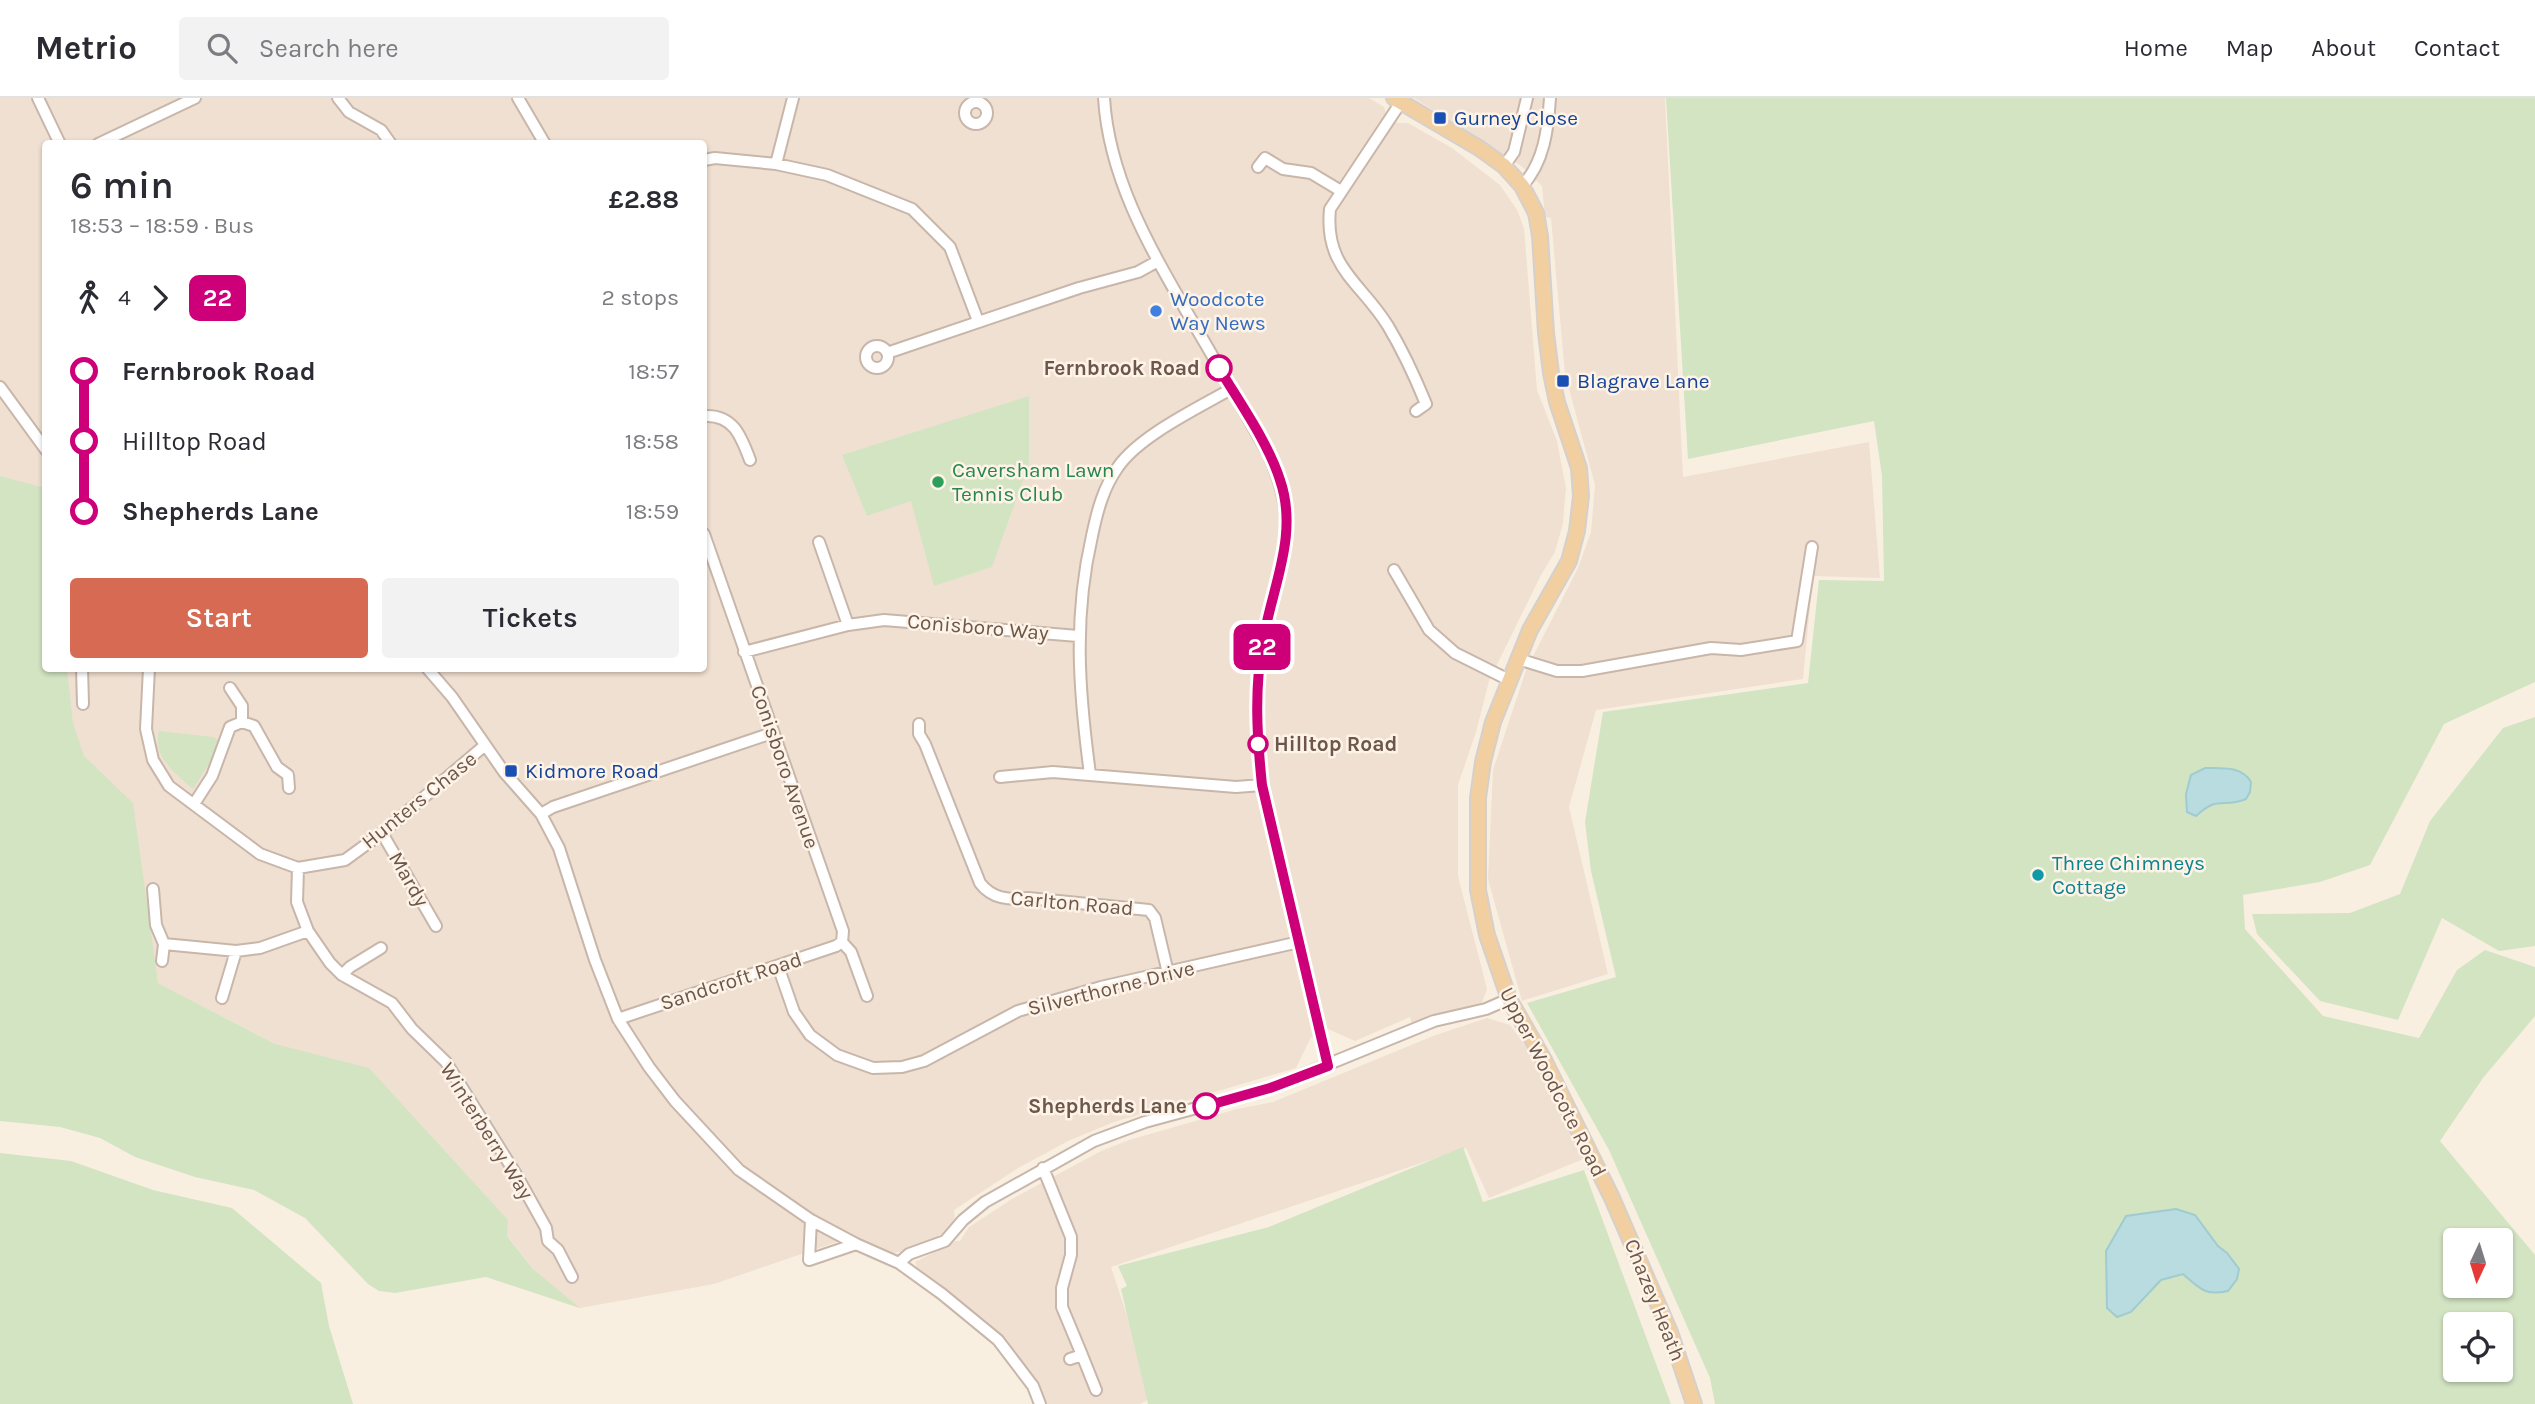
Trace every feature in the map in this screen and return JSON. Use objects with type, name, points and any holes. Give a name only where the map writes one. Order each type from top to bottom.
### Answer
[{"type":"main road","name":"Upper Woodcote Road","points":[[1398,100],[1504,166],[1522,186],[1536,213],[1551,373],[1557,402],[1579,468],[1581,496],[1577,531],[1569,561],[1530,630],[1493,722],[1483,762],[1478,799],[1478,890],[1487,935],[1509,999],[1544,1060],[1612,1198]]},
{"type":"main road","name":"Chazey Heath","points":[[1612,1198],[1670,1332],[1694,1404]]},
{"type":"street","points":[[38,98],[58,140]]},
{"type":"street","points":[[106,140],[195,98]]},
{"type":"street","points":[[338,98],[349,112],[381,130],[388,140]]},
{"type":"street","points":[[518,98],[543,140]]},
{"type":"street","points":[[776,164],[793,98]]},
{"type":"street","points":[[1104,98],[1106,125],[1118,176],[1138,223],[1268,453],[1280,480],[1287,513],[1285,553],[1263,641],[1258,680],[1257,740],[1262,785],[1328,1066]]},
{"type":"street","points":[[1504,166],[1514,152],[1528,98]]},
{"type":"street","points":[[1522,186],[1532,176],[1537,165],[1548,122],[1550,98]]},
{"type":"street","points":[[1398,100],[1330,209],[1328,228],[1332,249],[1341,266],[1386,323],[1410,365],[1426,406]]},
{"type":"street","points":[[1264,158],[1283,169],[1311,173],[1341,191]]},
{"type":"street","points":[[707,159],[776,164],[827,174],[912,209],[950,247],[978,321]]},
{"type":"street","points":[[887,353],[978,321],[1138,272],[1158,261]]},
{"type":"street","points":[[0,387],[42,445]]},
{"type":"street","points":[[1090,774],[1080,705],[1078,636],[1084,572],[1100,502],[1118,466],[1154,433],[1231,389]]},
{"type":"street","points":[[707,416],[718,416],[730,423],[739,433],[750,460]]},
{"type":"street","points":[[819,542],[848,625]]},
{"type":"street","name":"Conisboro Avenue","points":[[707,543],[843,931],[842,942],[851,952],[867,996]]},
{"type":"street","points":[[1518,659],[1557,671],[1582,671],[1711,648],[1741,650],[1797,641],[1812,547]]},
{"type":"street","points":[[1394,570],[1429,631],[1455,653],[1508,680]]},
{"type":"street","points":[[1392,593],[1403,585]]},
{"type":"street","name":"Conisboro Way","points":[[744,652],[848,625],[878,621],[947,624],[1078,636]]},
{"type":"street","points":[[82,672],[83,704]]},
{"type":"street","name":"Hunters Chase","points":[[149,672],[146,729],[153,760],[169,786],[260,854],[298,868],[345,860],[382,833],[484,747]]},
{"type":"street","points":[[430,672],[452,697],[484,747],[541,814],[559,848],[594,960],[618,1019],[675,1101],[739,1170],[811,1220],[899,1263],[998,1340],[1032,1386],[1040,1404]]},
{"type":"street","points":[[230,688],[242,706],[242,722]]},
{"type":"street","points":[[194,804],[212,776],[230,727],[242,722],[254,726],[277,767],[288,775],[289,788]]},
{"type":"street","name":"Carlton Road","points":[[919,724],[919,734],[980,883],[986,891],[1009,900],[1028,898],[1149,911],[1155,918],[1168,973]]},
{"type":"street","points":[[541,814],[553,807],[772,733]]},
{"type":"street","points":[[1000,777],[1053,772],[1236,787],[1262,785]]},
{"type":"street","name":"Mardy","points":[[382,833],[436,926]]},
{"type":"street","name":"Winterberry Way","points":[[298,868],[297,902],[308,931],[342,975],[392,1003],[412,1029],[446,1062],[517,1176],[546,1228],[548,1241],[558,1250],[572,1277]]},
{"type":"street","points":[[153,889],[156,925],[164,944],[162,961]]},
{"type":"street","points":[[164,944],[236,951],[260,948],[308,931]]},
{"type":"street","name":"Sandcroft Road","points":[[618,1019],[842,942]]},
{"type":"street","name":"Silverthorne Drive","points":[[778,966],[793,1012],[810,1035],[837,1055],[873,1068],[902,1067],[924,1061],[1018,1011],[1101,987],[1299,942]]},
{"type":"street","points":[[342,975],[381,948]]},
{"type":"street","points":[[222,998],[236,951]]},
{"type":"street","points":[[899,1263],[909,1254],[945,1241],[963,1220],[985,1202],[1094,1141],[1133,1127],[1270,1088],[1434,1021],[1486,1009],[1509,999]]},
{"type":"street","points":[[1043,1168],[1071,1237],[1071,1255],[1062,1288],[1062,1307],[1096,1390]]},
{"type":"street","points":[[811,1220],[809,1260],[856,1244]]},
{"type":"street","points":[[1070,1359],[1082,1355]]},
{"type":"shaded area","points":[[0,98],[1369,98],[1384,107],[1386,113],[1398,123],[1408,123],[1452,148],[1500,185],[1517,210],[1524,228],[1537,390],[1557,441],[1566,488],[1563,523],[1555,552],[1489,681],[1476,732],[1458,785],[1458,876],[1487,989],[1482,1003],[1412,1025],[1410,1017],[1355,1041],[1328,1029],[1311,1037],[1296,1068],[1114,1122],[1068,1141],[1020,1167],[954,1210],[955,1221],[945,1237],[915,1250],[884,1254],[854,1236],[714,1284],[580,1308],[558,1301],[498,1224],[275,1044],[158,983],[124,811],[76,745],[65,672],[707,672],[707,140],[42,140],[42,549],[0,480]]},
{"type":"shaded area","points":[[1414,98],[1665,98],[1683,477],[1869,442],[1880,578],[1813,576],[1803,679],[1596,710],[1569,807],[1608,974],[1522,1001],[1488,879],[1493,770],[1526,670],[1578,568],[1591,532],[1595,485],[1565,374],[1551,218],[1545,217],[1542,186],[1521,166]]},
{"type":"shaded area","points":[[1487,1018],[1510,1025],[1532,1055],[1588,1157],[1489,1198],[1466,1148],[1111,1267],[1154,1397],[1140,1404],[1038,1404],[982,1320],[917,1267],[915,1262],[960,1241],[969,1227],[1012,1199],[1101,1151],[1129,1140],[1237,1109],[1273,1102],[1433,1036]]},
{"type":"green space","points":[[1666,98],[2535,98],[2535,682],[2444,724],[2370,865],[2320,882],[2243,895],[2245,929],[2323,1016],[2419,1038],[2457,970],[2485,950],[2535,967],[2535,1016],[2483,1078],[2440,1141],[2512,1228],[2443,1228],[2443,1298],[2513,1298],[2513,1229],[2535,1255],[2535,1404],[1715,1404],[1710,1378],[1609,1150],[1527,1003],[1616,977],[1591,871],[1585,822],[1603,712],[1808,683],[1819,580],[1884,581],[1882,476],[1874,421],[1688,459]]},
{"type":"green space","name":"Caversham Lawn Tennis Club","points":[[1029,396],[1029,463],[992,567],[934,586],[911,501],[867,516],[842,455]]},
{"type":"green space","points":[[0,476],[42,487],[42,672],[67,672],[73,723],[84,756],[133,803],[158,983],[275,1044],[369,1068],[508,1220],[507,1236],[533,1269],[580,1308],[486,1277],[395,1293],[379,1291],[368,1284],[305,1218],[254,1190],[195,1177],[135,1157],[100,1138],[60,1127],[0,1121]]},
{"type":"green space","points":[[2535,717],[2535,946],[2499,951],[2442,918],[2398,1020],[2320,1001],[2257,934],[2252,914],[2350,913],[2400,894],[2430,821],[2503,728]]},
{"type":"green space","points":[[159,731],[213,737],[223,742],[193,789],[162,757]]},
{"type":"green space","points":[[1463,1147],[1483,1202],[1584,1170],[1671,1404],[1148,1404],[1121,1289],[1127,1286],[1118,1266],[1269,1227]]},
{"type":"green space","points":[[0,1153],[71,1161],[153,1190],[232,1208],[321,1283],[329,1326],[353,1404],[0,1404]]},
{"type":"water","points":[[2205,768],[2231,769],[2242,773],[2251,782],[2246,799],[2211,805],[2196,816],[2187,812],[2186,794],[2191,775]]},
{"type":"water","points":[[2176,1209],[2195,1215],[2239,1269],[2237,1279],[2228,1291],[2214,1293],[2199,1287],[2183,1274],[2161,1280],[2131,1312],[2117,1317],[2107,1308],[2106,1251],[2126,1216]]},
{"type":"bus line","name":"22","points":[[1206,1106],[1270,1088],[1328,1066],[1262,785],[1257,740],[1258,680],[1263,641],[1285,553],[1287,513],[1280,480],[1268,453],[1219,368]]},
{"type":"place","name":"Gurney Close","points":[[1440,118]]},
{"type":"place","name":"Woodcote Way News","points":[[1156,311]]},
{"type":"place","name":"Fernbrook Road","points":[[1219,368]]},
{"type":"place","name":"Blagrave Lane","points":[[1563,381]]},
{"type":"place","name":"Caversham Lawn Tennis Club","points":[[938,482]]},
{"type":"place","name":"Hilltop Road","points":[[1258,744]]},
{"type":"place","name":"Kidmore Road","points":[[511,771]]},
{"type":"place","name":"Three Chimneys Cottage","points":[[2038,875]]},
{"type":"place","name":"Shepherds Lane","points":[[1206,1106]]}]
